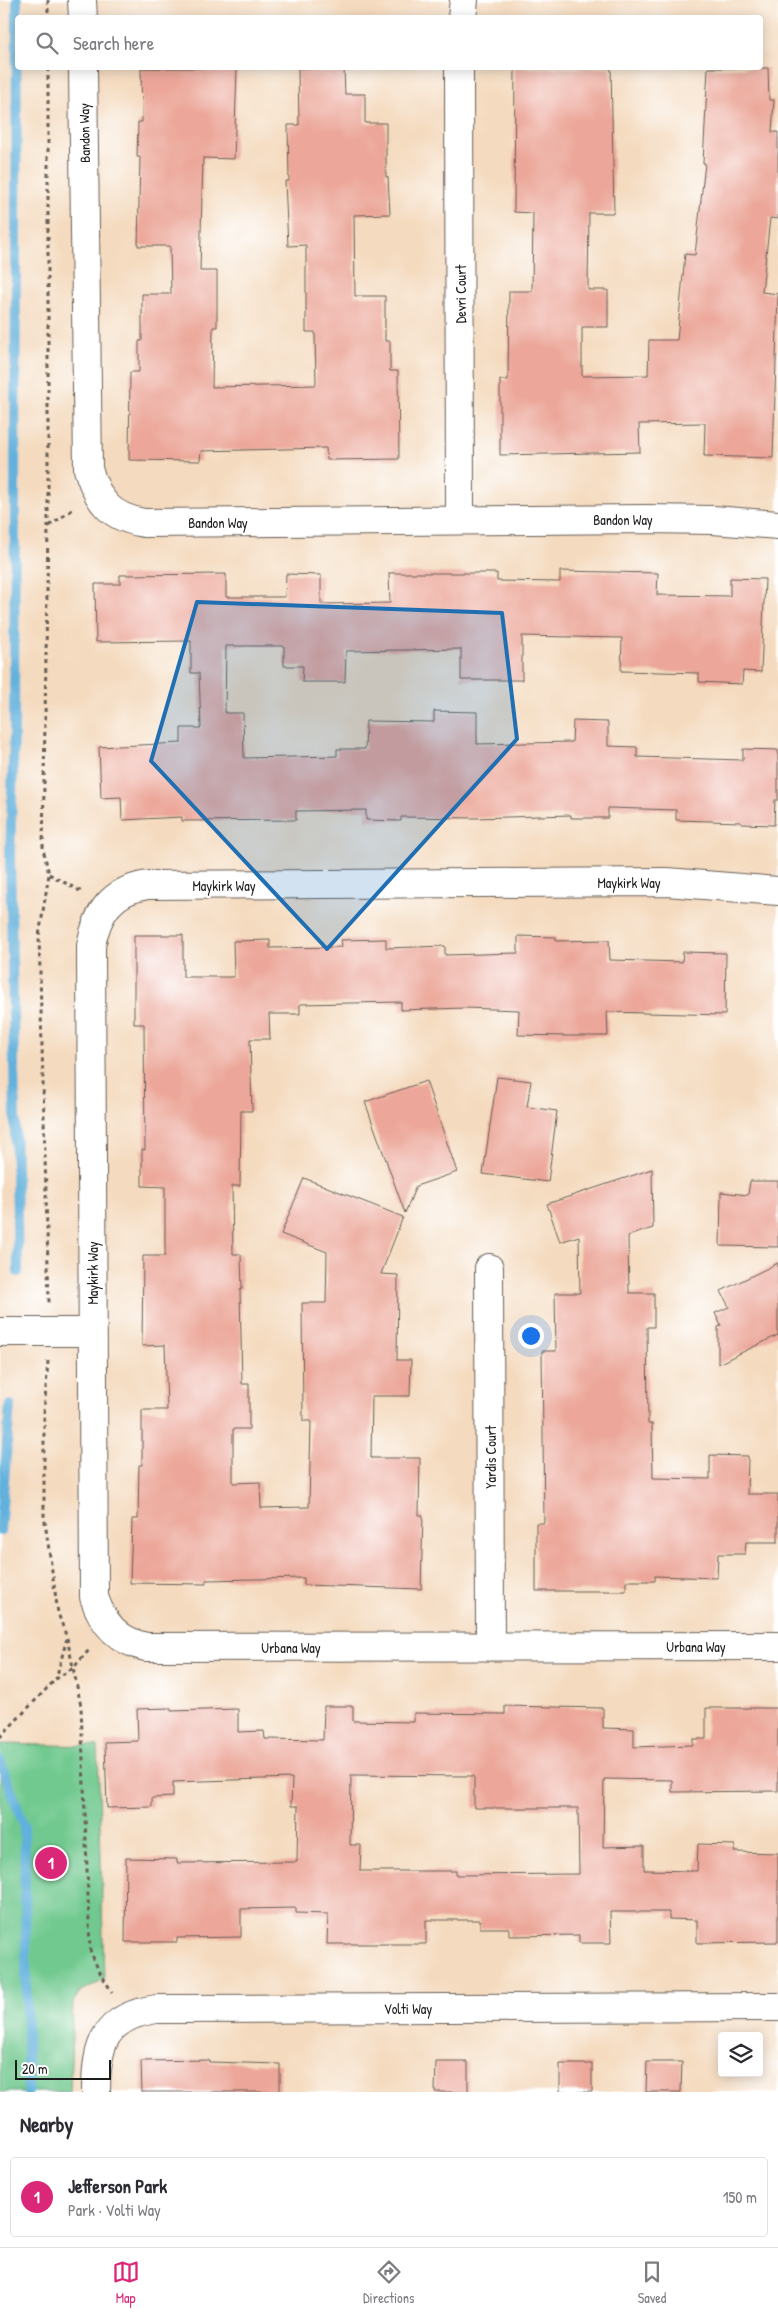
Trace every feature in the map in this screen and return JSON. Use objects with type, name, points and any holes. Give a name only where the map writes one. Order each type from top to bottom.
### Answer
[{"type":"street","points":[[82,0],[83,15]]},
{"type":"street","points":[[462,15],[464,0]]},
{"type":"street","name":"Bandon Way","points":[[83,70],[88,469],[96,494],[112,511],[131,521],[144,523],[684,519],[778,525]]},
{"type":"street","name":"Devri Court","points":[[459,70],[460,520]]},
{"type":"street","name":"Maykirk Way","points":[[92,1332],[92,946],[95,924],[107,905],[122,893],[134,887],[148,885],[667,882],[778,891]]},
{"type":"street","name":"Yardis Court","points":[[489,1268],[490,1647]]},
{"type":"street","points":[[0,1332],[92,1332]]},
{"type":"street","name":"Urbana Way","points":[[92,1332],[94,1597],[100,1615],[107,1625],[118,1636],[134,1645],[146,1647],[778,1646]]},
{"type":"street","name":"Volti Way","points":[[96,2092],[98,2050],[108,2032],[127,2017],[141,2011],[157,2009],[778,2007]]},
{"type":"path","points":[[48,0],[48,15]]},
{"type":"path","points":[[48,70],[48,526],[43,849],[49,874],[39,936],[47,1259],[51,1332],[44,1413],[44,1515],[58,1613],[67,1638],[81,1706],[90,1950],[98,1969],[127,2017]]},
{"type":"path","points":[[49,874],[107,905]]},
{"type":"path","points":[[0,1737],[56,1679],[74,1667],[88,1652],[107,1625]]},
{"type":"path","points":[[56,1679],[67,1638]]},
{"type":"highlighted area","points":[[197,602],[502,613],[517,739],[327,949],[151,761]]},
{"type":"green space","points":[[0,1744],[98,1746],[104,1979],[80,1992],[73,2002],[70,2092],[0,2092]]},
{"type":"building","points":[[763,68],[768,68],[769,100],[774,100],[772,132],[778,132],[778,219],[770,218],[762,292],[778,294],[773,458],[704,456],[705,423],[639,424],[640,452],[500,455],[500,380],[508,380],[509,291],[532,291],[533,213],[514,212],[515,70],[611,70],[614,213],[589,213],[588,290],[608,290],[608,327],[582,327],[582,376],[648,375],[649,340],[677,340],[685,254],[695,255],[705,163],[703,163],[708,70],[763,70]]},
{"type":"building","points":[[141,70],[237,70],[234,159],[203,158],[200,271],[217,271],[217,327],[213,327],[212,387],[316,385],[315,332],[306,332],[306,245],[288,246],[285,181],[289,181],[288,125],[299,125],[298,70],[344,70],[345,94],[365,94],[365,123],[386,123],[386,177],[388,177],[390,214],[354,215],[355,296],[385,296],[385,341],[390,341],[390,371],[398,371],[399,459],[327,460],[326,448],[201,451],[200,461],[129,460],[130,372],[139,372],[139,341],[142,341],[142,294],[171,294],[170,246],[138,246],[140,157],[137,157],[138,122],[142,122]]},
{"type":"building","points":[[560,571],[658,573],[657,595],[730,596],[730,578],[765,579],[761,672],[743,671],[742,684],[699,682],[699,673],[621,671],[622,638],[522,636],[522,680],[461,680],[461,649],[346,651],[345,682],[302,682],[303,666],[284,666],[284,646],[226,646],[225,713],[243,713],[244,758],[337,756],[337,749],[365,749],[366,721],[434,722],[434,711],[477,712],[477,744],[572,742],[573,721],[608,722],[608,746],[637,747],[637,757],[743,760],[743,749],[778,750],[778,800],[775,800],[774,825],[676,820],[676,810],[608,808],[608,818],[571,818],[571,815],[475,818],[401,817],[401,821],[366,820],[366,810],[296,811],[296,820],[182,821],[182,817],[122,820],[121,797],[101,798],[99,747],[181,743],[181,728],[201,728],[199,673],[191,673],[191,641],[96,642],[95,584],[120,584],[120,575],[226,574],[226,597],[285,597],[286,574],[321,575],[321,604],[390,603],[389,573],[497,573],[497,581],[560,582]]},
{"type":"building","points":[[134,935],[183,935],[183,977],[234,977],[233,941],[270,940],[270,948],[342,947],[341,940],[386,939],[386,948],[445,946],[445,955],[518,953],[518,936],[556,937],[556,941],[609,940],[610,960],[682,962],[683,952],[726,953],[725,1015],[607,1012],[608,1036],[518,1035],[519,1010],[465,1008],[401,1010],[401,1002],[300,1004],[300,1014],[269,1014],[270,1039],[250,1039],[252,1111],[241,1111],[240,1186],[232,1186],[233,1254],[241,1254],[242,1384],[249,1384],[249,1429],[233,1429],[233,1483],[260,1482],[261,1508],[309,1507],[311,1421],[303,1421],[302,1303],[326,1303],[327,1252],[281,1234],[304,1178],[403,1217],[381,1274],[398,1275],[397,1360],[411,1360],[410,1396],[372,1396],[371,1458],[420,1458],[419,1515],[423,1515],[421,1589],[304,1585],[304,1578],[206,1580],[206,1584],[130,1583],[132,1519],[138,1519],[139,1465],[142,1465],[142,1410],[167,1410],[165,1345],[142,1346],[143,1256],[165,1256],[165,1187],[142,1186],[142,1149],[145,1150],[144,1024],[134,1024]]},
{"type":"building","points":[[497,1077],[531,1081],[527,1107],[557,1111],[548,1182],[483,1174]]},
{"type":"building","points":[[426,1081],[457,1172],[416,1186],[405,1213],[365,1102]]},
{"type":"building","points":[[652,1169],[653,1228],[628,1236],[629,1293],[654,1293],[654,1327],[647,1327],[648,1424],[652,1424],[653,1478],[710,1479],[710,1455],[748,1456],[747,1494],[778,1494],[778,1542],[746,1542],[745,1554],[718,1554],[717,1578],[655,1576],[655,1581],[626,1581],[626,1591],[536,1591],[536,1523],[544,1523],[542,1351],[556,1351],[555,1293],[580,1293],[579,1236],[560,1242],[547,1204]]},
{"type":"building","points":[[750,1181],[778,1181],[778,1247],[720,1246],[721,1192],[748,1195]]},
{"type":"building","points":[[778,1263],[778,1335],[718,1364],[718,1327],[721,1326],[715,1313],[729,1307],[721,1291]]},
{"type":"building","points":[[324,1706],[353,1706],[353,1721],[414,1722],[414,1713],[505,1714],[505,1706],[603,1708],[603,1728],[634,1729],[634,1747],[693,1745],[693,1739],[706,1739],[706,1708],[778,1708],[778,1791],[672,1792],[672,1780],[604,1779],[603,1847],[644,1846],[644,1870],[697,1871],[698,1844],[735,1845],[734,1852],[778,1853],[778,1942],[697,1943],[697,1920],[669,1919],[669,1912],[610,1912],[611,1943],[579,1943],[579,1935],[509,1936],[509,1928],[480,1928],[480,1920],[426,1920],[426,1944],[327,1944],[328,1914],[296,1913],[296,1908],[241,1909],[241,1937],[177,1938],[177,1942],[125,1942],[126,1858],[177,1859],[177,1863],[297,1862],[298,1806],[291,1806],[292,1778],[173,1782],[173,1797],[152,1798],[152,1807],[107,1808],[105,1742],[138,1741],[137,1709],[171,1708],[171,1711],[238,1709],[238,1732],[264,1731],[265,1739],[323,1740]],"holes":[[[351,1775],[474,1776],[474,1808],[578,1808],[579,1874],[456,1875],[456,1871],[360,1871],[361,1845],[350,1845]]]},
{"type":"building","points":[[209,2060],[209,2062],[280,2064],[280,2092],[142,2092],[141,2061]]},
{"type":"building","points":[[436,2062],[468,2062],[468,2092],[435,2092]]},
{"type":"building","points":[[647,2062],[682,2062],[681,2092],[646,2092]]},
{"type":"building","points":[[560,2064],[592,2064],[592,2092],[560,2092]]},
{"type":"waterway","points":[[17,0],[17,15]]},
{"type":"waterway","points":[[17,70],[14,733],[10,855],[18,1272]]},
{"type":"waterway","points":[[0,1531],[10,1405]]},
{"type":"waterway","points":[[0,1761],[24,1826],[28,2092]]},
{"type":"place","name":"Jefferson Park","points":[[51,1863]]}]
